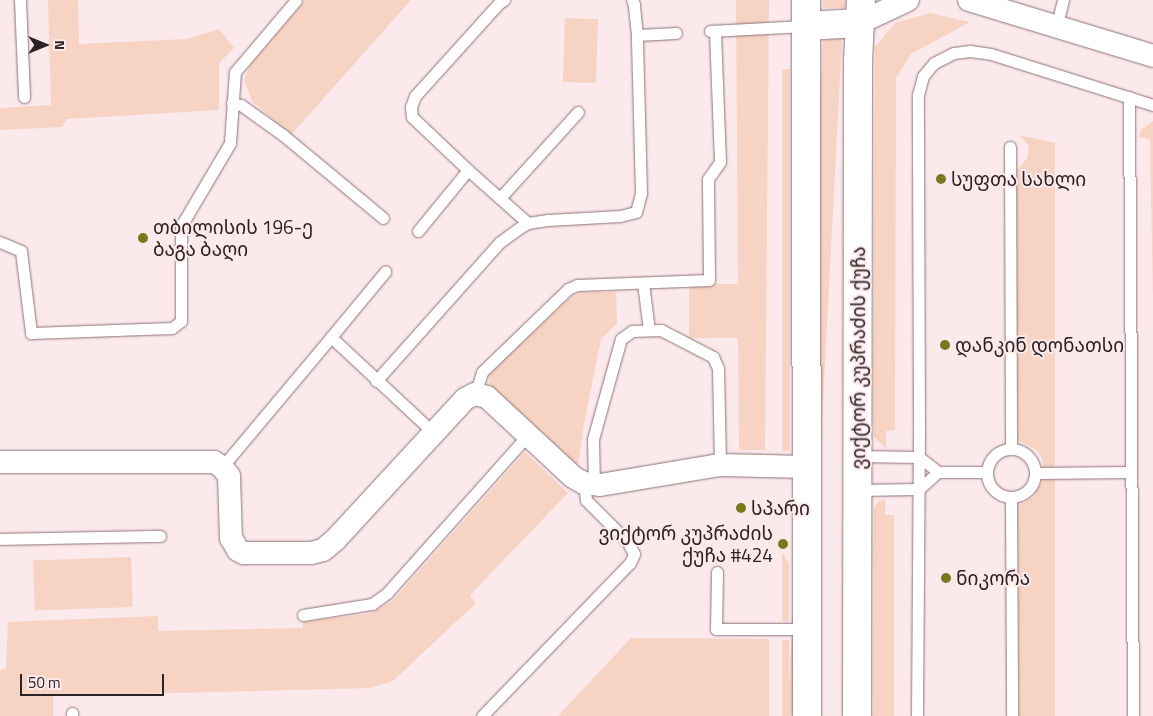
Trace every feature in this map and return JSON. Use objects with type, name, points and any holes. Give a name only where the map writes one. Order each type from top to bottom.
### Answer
[{"type":"main road","points":[[807,716],[805,13],[860,11]]},
{"type":"main road","name":"ვიქტორ კუპრაძის ქუჩა","points":[[857,716],[860,11]]},
{"type":"street","points":[[860,11],[908,0]]},
{"type":"street","points":[[969,0],[1153,56]]},
{"type":"street","points":[[0,462],[214,462],[222,467],[229,476],[231,538],[238,550],[244,553],[311,553],[322,550],[335,540],[465,399],[475,394],[487,397],[573,477],[589,483],[720,465],[807,467]]},
{"type":"lane","points":[[20,0],[24,97]]},
{"type":"lane","points":[[0,242],[21,251],[31,333],[172,328],[181,321],[181,226],[230,143],[236,72],[296,0]]},
{"type":"lane","points":[[504,0],[499,3],[415,96],[411,106],[412,117],[528,223]]},
{"type":"lane","points":[[376,381],[500,242],[528,223],[620,216],[636,212],[641,193],[637,35],[632,0]]},
{"type":"lane","points":[[1056,28],[1063,0]]},
{"type":"lane","points":[[475,394],[482,372],[568,288],[577,285],[708,280],[708,179],[720,162],[712,31],[805,13]]},
{"type":"lane","points":[[637,35],[676,33]]},
{"type":"lane","points":[[917,716],[919,489],[918,95],[923,76],[934,63],[954,53],[970,51],[991,54],[1153,105]]},
{"type":"lane","points":[[1129,97],[1133,716]]},
{"type":"lane","points":[[232,103],[241,105],[282,135],[383,218]]},
{"type":"lane","points":[[500,198],[578,112]]},
{"type":"lane","points":[[1010,147],[1011,448]]},
{"type":"lane","points":[[418,231],[468,170]]},
{"type":"lane","points":[[222,467],[385,272]]},
{"type":"lane","points":[[643,283],[649,330]]},
{"type":"lane","points":[[482,716],[630,563],[634,554],[627,541],[586,500],[593,439],[622,339],[632,331],[660,330],[713,357],[718,368],[720,465]]},
{"type":"lane","points":[[331,338],[434,433]]},
{"type":"lane","points":[[303,615],[372,604],[387,593],[528,435]]},
{"type":"lane","points":[[1011,448],[1019,449],[1031,458],[1036,473],[1035,480],[1026,493],[1011,498],[1003,496],[991,487],[987,472],[992,458],[997,453],[1011,448]]},
{"type":"lane","points":[[857,456],[919,457],[938,472],[987,472]]},
{"type":"lane","points":[[857,490],[919,489],[938,472]]},
{"type":"lane","points":[[1036,473],[1131,472]]},
{"type":"lane","points":[[1011,498],[1012,716]]},
{"type":"lane","points":[[0,540],[160,536]]},
{"type":"lane","points":[[717,572],[716,629],[807,629]]},
{"type":"shaded area","points":[[48,0],[78,0],[79,44],[187,39],[219,29],[234,48],[219,63],[219,110],[67,119],[62,127],[0,130],[0,108],[51,105]]},
{"type":"shaded area","points":[[306,0],[411,0],[291,135],[252,101],[244,80],[251,64]]},
{"type":"shaded area","points":[[736,0],[769,0],[765,450],[739,450],[738,338],[689,338],[689,284],[738,284]]},
{"type":"shaded area","points":[[823,0],[845,0],[845,8],[823,8]]},
{"type":"shaded area","points":[[930,13],[970,22],[911,54],[896,78],[895,430],[886,431],[886,448],[874,437],[873,422],[875,47],[895,23]]},
{"type":"shaded area","points":[[565,18],[598,19],[596,83],[563,82]]},
{"type":"shaded area","points":[[823,38],[842,39],[806,716],[788,715]]},
{"type":"shaded area","points":[[782,69],[790,69],[790,451],[782,451]]},
{"type":"shaded area","points":[[1153,121],[1153,300],[1150,139],[1139,137],[1141,130]]},
{"type":"shaded area","points":[[1019,135],[1055,143],[1055,716],[1019,716],[1018,506],[1033,497],[1043,480],[1043,461],[1038,451],[1018,440],[1016,171],[1028,157],[1029,146]]},
{"type":"shaded area","points":[[582,292],[616,292],[617,323],[601,339],[578,464],[567,465],[493,392],[489,384],[490,373],[571,297]]},
{"type":"shaded area","points":[[525,452],[568,493],[470,595],[476,603],[393,681],[370,688],[53,696],[53,716],[0,716],[0,670],[6,669],[8,622],[158,616],[158,631],[303,628],[303,622],[371,613],[392,601]]},
{"type":"shaded area","points":[[885,499],[885,515],[894,515],[894,716],[873,716],[874,508],[879,501]]},
{"type":"shaded area","points":[[782,552],[789,563],[789,621],[782,621]]},
{"type":"shaded area","points":[[131,557],[133,607],[35,610],[33,560]]},
{"type":"shaded area","points":[[631,638],[769,639],[769,716],[558,716]]},
{"type":"shaded area","points":[[782,640],[789,640],[789,716],[782,716]]},
{"type":"place","name":"სუფთა სახლი","points":[[941,179]]},
{"type":"place","name":"თბილისის 196-ე ბაგა ბაღი","points":[[143,238]]},
{"type":"place","name":"დანკინ დონათსი","points":[[945,345]]},
{"type":"place","name":"სპარი","points":[[741,508]]},
{"type":"place","name":"ვიქტორ კუპრაძის ქუჩა #424","points":[[783,544]]},
{"type":"place","name":"ნიკორა","points":[[946,578]]}]
